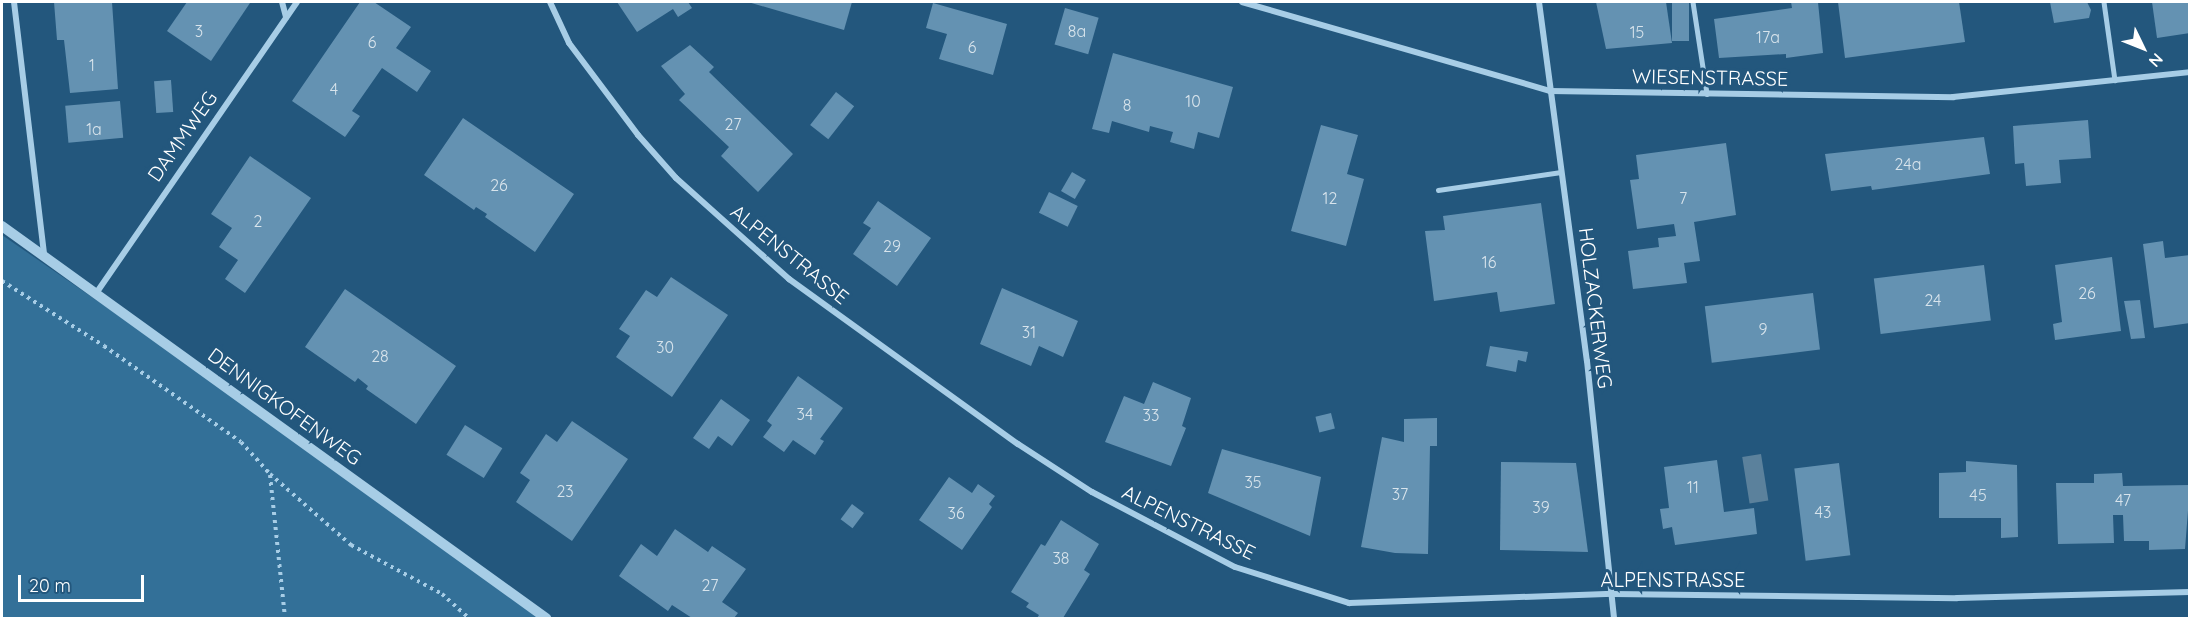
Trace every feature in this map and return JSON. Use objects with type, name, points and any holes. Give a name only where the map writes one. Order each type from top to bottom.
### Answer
[{"type":"street","points":[[14,2],[44,254]]},
{"type":"street","points":[[282,2],[286,17]]},
{"type":"street","name":"DAMMWEG","points":[[97,292],[297,2]]},
{"type":"street","name":"ALPENSTRASSE","points":[[550,2],[569,43],[638,135],[676,178],[789,279],[1018,444],[1169,535],[1235,567],[1349,603],[1613,594],[1957,598],[2190,592]]},
{"type":"street","name":"WIESENSTRASSE","points":[[1242,2],[1550,92],[1953,97],[2190,72]]},
{"type":"street","name":"HOLZACKERWEG","points":[[1539,2],[1613,594],[1614,618]]},
{"type":"street","name":"DENNIGKOFENWEG","points":[[2,226],[97,292],[546,618]]},
{"type":"lane","points":[[1693,2],[1707,94]]},
{"type":"lane","points":[[2104,2],[2115,80]]},
{"type":"lane","points":[[1438,190],[1561,172]]},
{"type":"path","points":[[2,281],[104,346],[241,442],[270,474],[351,545],[442,594],[469,618]]},
{"type":"path","points":[[270,474],[285,618]]},
{"type":"shaded area","points":[[2,235],[338,467],[546,618],[2,618]]},
{"type":"shaded area","points":[[1761,454],[1768,500],[1750,503],[1742,457]]},
{"type":"building","points":[[54,2],[112,2],[118,89],[70,93],[64,40],[57,40]]},
{"type":"building","points":[[187,2],[250,3],[211,61],[167,31]]},
{"type":"building","points":[[360,2],[374,2],[411,27],[396,48],[431,71],[417,92],[382,68],[352,111],[360,116],[345,137],[292,101]]},
{"type":"building","points":[[617,2],[688,2],[692,8],[678,17],[673,9],[637,32]]},
{"type":"building","points":[[748,2],[852,2],[844,30]]},
{"type":"building","points":[[1596,2],[1666,2],[1672,43],[1606,49]]},
{"type":"building","points":[[1672,2],[1689,2],[1689,41],[1672,41]]},
{"type":"building","points":[[1791,2],[1818,2],[1823,53],[1786,58],[1786,54],[1719,58],[1714,19],[1792,8]]},
{"type":"building","points":[[1838,2],[1959,2],[1965,42],[1845,58]]},
{"type":"building","points":[[2050,2],[2087,2],[2091,10],[2089,18],[2054,23]]},
{"type":"building","points":[[2152,2],[2190,2],[2190,33],[2157,38]]},
{"type":"building","points":[[933,3],[1007,24],[993,75],[939,59],[947,34],[926,28]]},
{"type":"building","points":[[1065,8],[1099,18],[1088,54],[1055,45]]},
{"type":"building","points":[[690,45],[714,67],[709,72],[793,154],[758,192],[721,156],[729,147],[679,100],[685,94],[661,66]]},
{"type":"building","points":[[1113,53],[1233,87],[1219,138],[1198,132],[1194,149],[1170,142],[1173,132],[1150,126],[1149,132],[1112,121],[1109,133],[1092,129]]},
{"type":"building","points":[[171,80],[173,112],[156,113],[154,81]]},
{"type":"building","points":[[836,92],[854,106],[828,139],[810,125]]},
{"type":"building","points":[[120,101],[123,138],[68,143],[65,106]]},
{"type":"building","points":[[463,118],[574,194],[535,252],[485,217],[487,214],[476,207],[474,210],[424,175]]},
{"type":"building","points":[[2088,120],[2091,158],[2059,160],[2061,183],[2026,186],[2024,163],[2015,164],[2013,126]]},
{"type":"building","points":[[1321,125],[1358,135],[1347,174],[1364,179],[1346,246],[1291,231]]},
{"type":"building","points":[[1984,137],[1990,174],[1872,190],[1871,186],[1831,191],[1825,154]]},
{"type":"building","points":[[1726,143],[1736,215],[1694,222],[1700,261],[1684,263],[1687,283],[1633,289],[1628,251],[1659,247],[1658,238],[1676,236],[1674,224],[1637,229],[1630,180],[1639,179],[1636,155]]},
{"type":"building","points":[[250,156],[311,198],[245,293],[225,279],[238,260],[219,247],[232,228],[211,214]]},
{"type":"building","points":[[1072,172],[1086,180],[1075,199],[1061,191]]},
{"type":"building","points":[[1049,192],[1078,206],[1068,227],[1039,213]]},
{"type":"building","points":[[878,201],[931,238],[897,286],[853,254],[871,228],[863,223]]},
{"type":"building","points":[[1541,203],[1555,304],[1500,312],[1497,292],[1434,301],[1425,231],[1445,230],[1443,216]]},
{"type":"building","points":[[2163,241],[2165,258],[2190,255],[2190,323],[2154,328],[2143,244]]},
{"type":"building","points":[[2112,257],[2121,331],[2055,340],[2053,324],[2062,322],[2055,265]]},
{"type":"building","points":[[1984,265],[1991,321],[1881,334],[1874,279]]},
{"type":"building","points":[[671,277],[728,315],[672,397],[616,357],[630,336],[619,329],[646,290],[657,297]]},
{"type":"building","points":[[1002,288],[1078,321],[1063,357],[1039,346],[1031,366],[980,344]]},
{"type":"building","points":[[345,289],[456,366],[416,424],[366,389],[368,386],[358,378],[355,382],[305,347]]},
{"type":"building","points":[[1813,293],[1820,350],[1712,363],[1705,306]]},
{"type":"building","points":[[2140,300],[2145,338],[2131,339],[2124,301]]},
{"type":"building","points":[[1490,346],[1528,352],[1526,362],[1518,360],[1516,372],[1486,366]]},
{"type":"building","points":[[798,376],[843,408],[820,439],[824,441],[815,455],[793,440],[784,452],[763,437],[772,425],[767,421]]},
{"type":"building","points":[[1153,382],[1191,398],[1182,426],[1186,428],[1171,466],[1105,442],[1124,396],[1144,404]]},
{"type":"building","points":[[721,399],[750,420],[732,446],[718,436],[709,449],[693,438]]},
{"type":"building","points":[[1331,413],[1335,429],[1319,432],[1315,417]]},
{"type":"building","points":[[1437,418],[1437,446],[1430,446],[1428,554],[1395,553],[1361,547],[1382,437],[1404,442],[1404,419]]},
{"type":"building","points":[[572,421],[628,459],[572,541],[516,502],[530,480],[520,473],[546,434],[557,442]]},
{"type":"building","points":[[465,425],[502,448],[484,478],[446,455]]},
{"type":"building","points":[[1222,449],[1321,477],[1310,536],[1208,493]]},
{"type":"building","points":[[1717,460],[1724,512],[1754,508],[1757,534],[1675,545],[1672,527],[1663,529],[1660,509],[1669,508],[1664,467]]},
{"type":"building","points":[[1966,461],[2017,465],[2018,537],[2001,538],[2001,518],[1939,518],[1939,473],[1966,472]]},
{"type":"building","points":[[1501,462],[1576,463],[1588,552],[1500,550]]},
{"type":"building","points":[[1839,463],[1850,555],[1806,561],[1794,468]]},
{"type":"building","points":[[2122,473],[2123,486],[2190,485],[2185,549],[2149,550],[2149,541],[2124,541],[2123,515],[2113,515],[2114,543],[2058,544],[2056,483],[2094,483],[2094,474]]},
{"type":"building","points":[[949,477],[972,493],[978,484],[995,496],[989,504],[992,507],[962,550],[919,520]]},
{"type":"building","points":[[852,504],[864,513],[853,528],[841,519]]},
{"type":"building","points":[[1061,520],[1099,544],[1084,570],[1090,574],[1063,618],[1037,618],[1039,615],[1026,607],[1029,603],[1011,592],[1041,544],[1045,546]]},
{"type":"building","points":[[675,529],[708,552],[712,546],[746,569],[722,602],[738,613],[734,618],[692,618],[672,605],[668,611],[619,576],[641,544],[657,556]]}]
